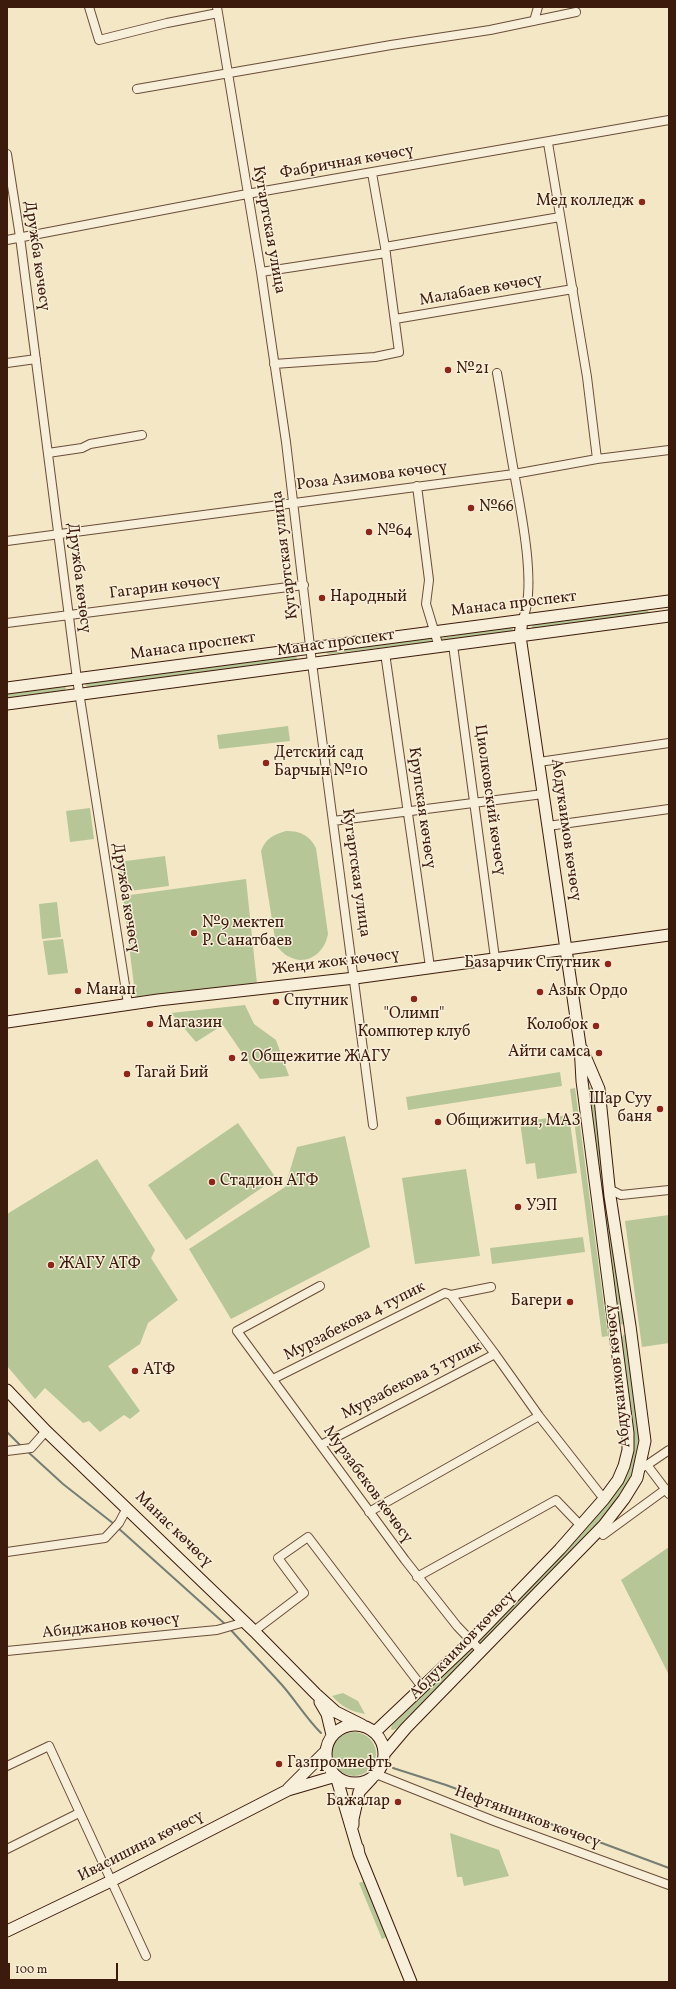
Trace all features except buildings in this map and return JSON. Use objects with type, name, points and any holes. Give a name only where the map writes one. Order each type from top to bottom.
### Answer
[{"type":"main road","name":"Манаса проспект","points":[[7,688],[669,601]]},
{"type":"main road","points":[[652,603],[655,618]]},
{"type":"main road","name":"Манас проспект","points":[[7,704],[669,616]]},
{"type":"main road","name":"Абдукаимов көчөсү","points":[[375,1732],[470,1642],[581,1526],[618,1480],[628,1450],[628,1433],[582,1081],[580,1044],[520,636],[522,620]]},
{"type":"main road","name":"Жеңи жок көчөсү","points":[[7,1022],[128,1004],[355,978],[669,935]]},
{"type":"main road","name":"Абдукаимов көчөсү","points":[[384,1754],[406,1728],[604,1525],[624,1499],[644,1467],[645,1441],[630,1326],[609,1189],[599,1090],[580,1044]]},
{"type":"main road","points":[[615,1329],[630,1326]]},
{"type":"main road","name":"Манас көчөсү","points":[[7,1390],[46,1431],[127,1508],[240,1624],[254,1631],[316,1694]]},
{"type":"main road","points":[[316,1694],[336,1712],[375,1732],[382,1742],[384,1754],[381,1768],[359,1792],[353,1819],[359,1854]]},
{"type":"main road","points":[[316,1694],[327,1714],[332,1735]]},
{"type":"main road","points":[[362,1725],[356,1724],[342,1727],[332,1735],[326,1752],[326,1761],[336,1776],[359,1854],[411,1982]]},
{"type":"main road","points":[[288,1790],[326,1752]]},
{"type":"main road","points":[[288,1790],[336,1776],[344,1781],[354,1783],[364,1782],[374,1776]]},
{"type":"main road","name":"Ивасишина көчөсү","points":[[7,1931],[110,1881],[288,1790]]},
{"type":"street","points":[[89,7],[99,40],[167,24],[217,10]]},
{"type":"street","points":[[534,21],[538,7]]},
{"type":"street","name":"Кугартская улица","points":[[217,10],[261,272],[274,364],[304,585],[312,663],[355,978],[373,1126]]},
{"type":"street","points":[[137,89],[490,30],[576,12]]},
{"type":"street","name":"Фабричная көчөсү","points":[[7,240],[247,194],[548,143],[669,120]]},
{"type":"street","points":[[548,143],[587,377],[597,459]]},
{"type":"street","name":"Дружба көчөсү","points":[[7,154],[20,237],[79,694],[128,1004]]},
{"type":"street","points":[[274,364],[375,357],[399,352],[386,250],[372,173]]},
{"type":"street","points":[[261,272],[560,218]]},
{"type":"street","name":"Малабаев көчөсү","points":[[395,320],[573,289]]},
{"type":"street","points":[[7,363],[36,359]]},
{"type":"street","points":[[497,373],[527,555],[528,608],[522,620]]},
{"type":"street","points":[[48,453],[82,448],[90,444],[142,435]]},
{"type":"street","name":"Роза Азимова көчөсү","points":[[7,541],[514,474],[597,459],[669,450]]},
{"type":"street","points":[[417,486],[429,580],[426,604],[439,647]]},
{"type":"street","name":"Гагарин көчөсү","points":[[7,623],[304,585]]},
{"type":"street","name":"Циолковский көчөсү","points":[[453,645],[476,802],[495,958]]},
{"type":"street","name":"Крупская көчөсү","points":[[385,653],[430,967]]},
{"type":"street","points":[[539,762],[669,743]]},
{"type":"street","points":[[333,821],[543,794]]},
{"type":"street","points":[[548,826],[669,809]]},
{"type":"street","points":[[609,1189],[621,1195],[669,1190]]},
{"type":"street","points":[[612,1208],[621,1195]]},
{"type":"street","name":"Мурзабеков көчөсү","points":[[320,1286],[237,1331],[417,1577],[470,1642],[481,1652]]},
{"type":"street","points":[[491,1287],[451,1295],[495,1354],[538,1416],[604,1499]]},
{"type":"street","name":"Мурзабекова 4 тупик","points":[[273,1379],[445,1292],[451,1295]]},
{"type":"street","name":"Мурзабекова 3 тупик","points":[[321,1444],[495,1354]]},
{"type":"street","points":[[370,1512],[538,1416]]},
{"type":"street","points":[[7,1451],[31,1448],[46,1431]]},
{"type":"street","points":[[603,1535],[667,1492],[644,1467],[669,1450]]},
{"type":"street","points":[[417,1577],[556,1500],[581,1526]]},
{"type":"street","points":[[7,1552],[105,1538],[113,1532],[127,1508]]},
{"type":"street","points":[[254,1631],[304,1593],[278,1558],[308,1537],[422,1687]]},
{"type":"street","name":"Абиджанов көчөсү","points":[[7,1651],[217,1630],[240,1624]]},
{"type":"street","points":[[7,1766],[49,1746],[110,1881],[146,1956]]},
{"type":"street","name":"Нефтянников көчөсү","points":[[374,1776],[669,1885]]},
{"type":"street","points":[[7,1849],[79,1813]]},
{"type":"green space","points":[[647,609],[649,613],[532,629],[533,624]]},
{"type":"green space","points":[[511,626],[513,628],[512,632],[443,641],[441,638]]},
{"type":"green space","points":[[430,636],[432,640],[430,642],[329,654],[326,653],[326,651]]},
{"type":"green space","points":[[296,654],[297,660],[89,688],[85,685],[86,683]]},
{"type":"green space","points":[[64,684],[66,689],[64,691],[7,698],[7,691]]},
{"type":"green space","points":[[288,726],[290,741],[219,749],[217,735]]},
{"type":"green space","points":[[90,808],[94,839],[70,842],[66,811]]},
{"type":"green space","points":[[286,831],[304,835],[316,848],[328,934],[325,944],[320,951],[313,957],[298,960],[283,953],[276,945],[261,851],[265,843],[270,838]]},
{"type":"green space","points":[[165,856],[169,886],[122,892],[118,862]]},
{"type":"green space","points":[[246,879],[257,984],[136,1002],[123,896]]},
{"type":"green space","points":[[57,902],[61,937],[42,939],[39,904]]},
{"type":"green space","points":[[63,939],[68,973],[48,975],[43,941]]},
{"type":"green space","points":[[245,1005],[254,1024],[276,1040],[289,1076],[260,1079],[223,1025],[196,1042],[171,1013]]},
{"type":"green space","points":[[560,1072],[562,1086],[408,1110],[406,1097]]},
{"type":"green space","points":[[591,1087],[594,1089],[625,1322],[622,1325],[618,1322],[587,1089]]},
{"type":"green space","points":[[575,1088],[608,1336],[602,1337],[570,1089]]},
{"type":"green space","points":[[569,1115],[577,1173],[537,1179],[535,1163],[526,1164],[520,1122]]},
{"type":"green space","name":"Стадион АТФ","points":[[238,1123],[276,1178],[186,1240],[148,1185]]},
{"type":"green space","points":[[345,1136],[370,1247],[231,1319],[189,1249],[285,1187],[297,1147]]},
{"type":"green space","points":[[97,1159],[155,1250],[151,1258],[178,1300],[148,1323],[140,1344],[108,1366],[140,1411],[130,1419],[124,1415],[100,1432],[89,1421],[83,1423],[45,1388],[35,1399],[7,1366],[7,1214]]},
{"type":"green space","points":[[466,1169],[480,1256],[415,1264],[402,1178]]},
{"type":"green space","points":[[669,1215],[669,1343],[642,1347],[625,1221]]},
{"type":"green space","points":[[583,1237],[585,1252],[492,1264],[490,1248]]},
{"type":"green space","points":[[624,1334],[626,1335],[639,1437],[638,1456],[631,1477],[616,1501],[571,1554],[481,1643],[478,1643],[478,1639],[627,1471],[621,1339]]},
{"type":"green space","points":[[669,1547],[669,1675],[621,1580]]},
{"type":"green space","points":[[471,1647],[474,1651],[396,1729],[392,1730],[392,1725]]},
{"type":"green space","points":[[343,1693],[358,1701],[365,1714],[347,1708],[332,1696]]},
{"type":"green space","points":[[354,1732],[366,1736],[372,1742],[376,1754],[372,1766],[366,1772],[354,1776],[342,1772],[336,1766],[332,1754],[336,1742],[342,1736]]},
{"type":"green space","points":[[450,1833],[499,1850],[509,1876],[464,1886],[462,1877],[457,1877]]},
{"type":"green space","points":[[364,1881],[387,1937],[382,1939],[359,1883]]},
{"type":"waterway","points":[[7,1432],[22,1447]]},
{"type":"waterway","points":[[27,1451],[63,1484],[114,1524]]},
{"type":"waterway","points":[[117,1527],[225,1624]]},
{"type":"waterway","points":[[230,1629],[282,1685],[321,1733]]},
{"type":"waterway","points":[[393,1768],[446,1785],[669,1868]]},
{"type":"place","name":"Мед колледж","points":[[642,202]]},
{"type":"place","name":"№21","points":[[448,370]]},
{"type":"place","name":"№66","points":[[471,508]]},
{"type":"place","name":"№64","points":[[369,532]]},
{"type":"place","name":"Народный","points":[[322,598]]},
{"type":"place","name":"Детский сад Барчын №10","points":[[266,763]]},
{"type":"place","name":"№9 мектеп Р. Санатбаев","points":[[194,933]]},
{"type":"place","name":"Базарчик Спутник","points":[[608,964]]},
{"type":"place","name":"Манап","points":[[78,991]]},
{"type":"place","name":"Азык Ордо","points":[[540,992]]},
{"type":"place","name":"\"Олимп\" Компютер клуб","points":[[414,999]]},
{"type":"place","name":"Спутник","points":[[276,1002]]},
{"type":"place","name":"Магазин","points":[[150,1024]]},
{"type":"place","name":"Колобок","points":[[596,1026]]},
{"type":"place","name":"Айти самса","points":[[599,1053]]},
{"type":"place","name":"2 Общежитие ЖАГУ","points":[[232,1058]]},
{"type":"place","name":"Тагай Бий","points":[[127,1074]]},
{"type":"place","name":"Шар Суу баня","points":[[660,1109]]},
{"type":"place","name":"Общижития, МАЗ","points":[[438,1122]]},
{"type":"place","name":"Стадион АТФ","points":[[212,1182]]},
{"type":"place","name":"УЭП","points":[[518,1207]]},
{"type":"place","name":"ЖАГУ АТФ","points":[[51,1265]]},
{"type":"place","name":"Багери","points":[[570,1302]]},
{"type":"place","name":"АТФ","points":[[135,1371]]},
{"type":"place","name":"Газпромнефть","points":[[279,1764]]},
{"type":"place","name":"Бажалар","points":[[398,1802]]}]
